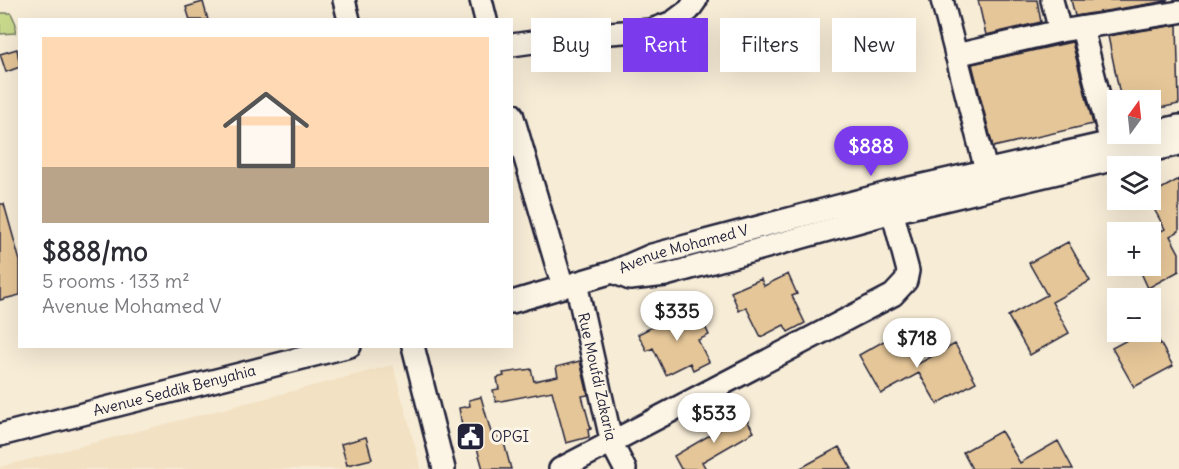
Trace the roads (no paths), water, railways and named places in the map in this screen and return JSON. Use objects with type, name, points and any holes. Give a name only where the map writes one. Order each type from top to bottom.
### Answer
[{"type":"street","points":[[344,0],[348,18]]},
{"type":"street","points":[[481,0],[486,18]]},
{"type":"street","points":[[513,45],[583,35],[651,30],[673,22],[689,10],[696,0]]},
{"type":"street","points":[[942,0],[986,170]]},
{"type":"street","points":[[1052,0],[1060,32]]},
{"type":"street","points":[[956,55],[1060,32],[1179,12]]},
{"type":"street","points":[[1082,28],[1112,150]]},
{"type":"street","name":"Rue Moufdi Zakaria","points":[[513,117],[569,285],[612,444],[625,469]]},
{"type":"street","name":"Avenue Mohamed V","points":[[1161,130],[1179,126]]},
{"type":"street","name":"Avenue Mohamed V","points":[[890,202],[1112,150],[1125,144]]},
{"type":"street","name":"Avenue Mohamed V","points":[[569,285],[613,272],[630,279],[666,275],[986,170],[1112,150],[1179,144]]},
{"type":"street","points":[[560,469],[893,296],[906,281],[908,271],[890,202]]},
{"type":"street","points":[[513,302],[569,285]]},
{"type":"street","name":"Avenue Seddik Benyahia","points":[[0,435],[342,348]]},
{"type":"street","points":[[414,348],[444,469]]},
{"type":"place","name":"OPGI","points":[[470,437]]}]
